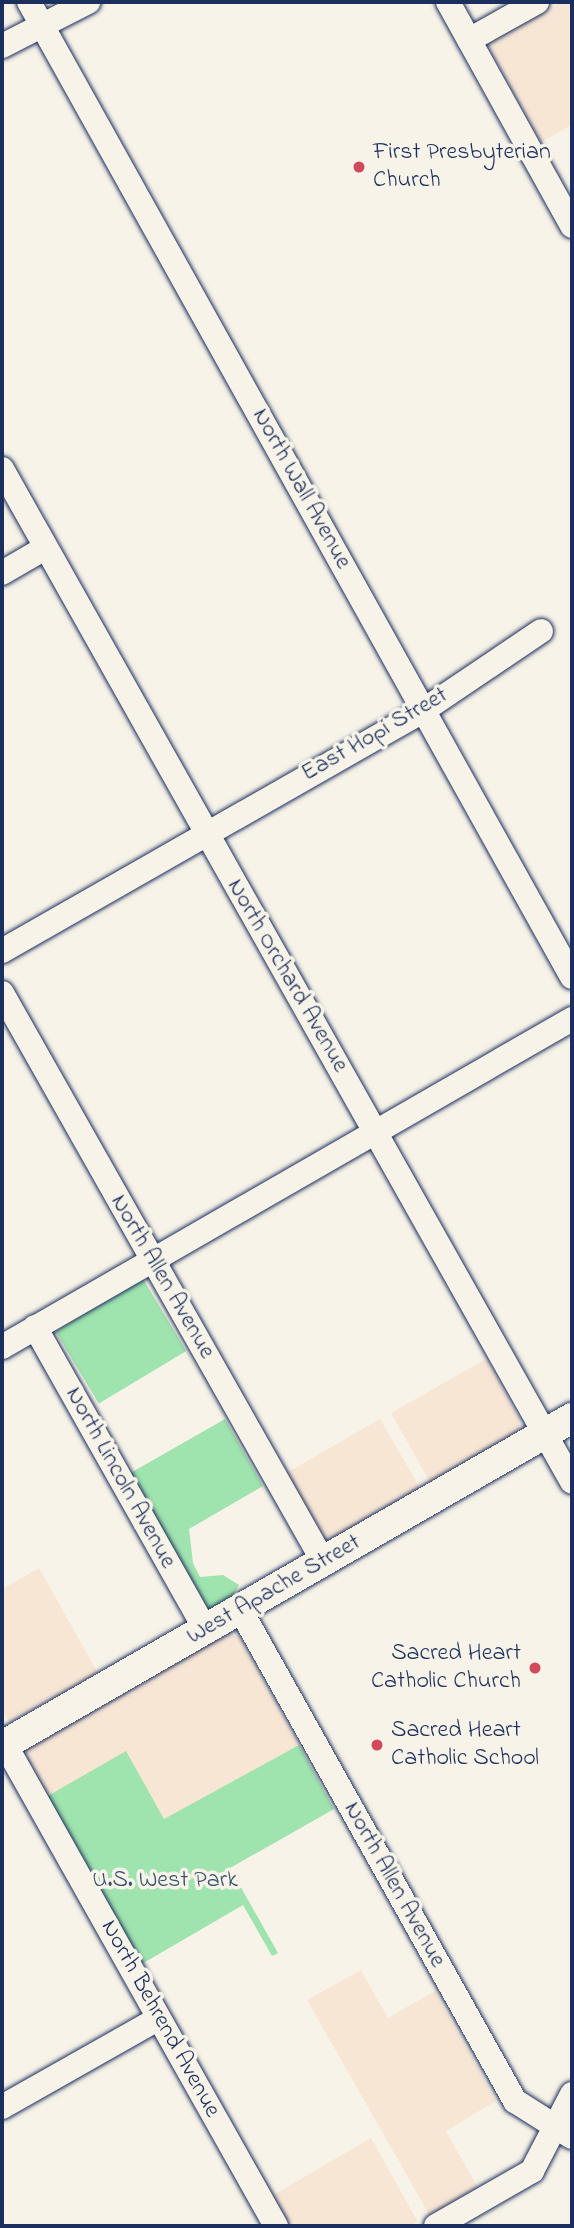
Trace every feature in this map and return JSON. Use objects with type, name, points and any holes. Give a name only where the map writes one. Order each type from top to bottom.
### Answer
[{"type":"main road","name":"West Apache Street","points":[[3,1743],[572,1418]]},
{"type":"street","name":"North Wall Avenue","points":[[29,2],[572,977]]},
{"type":"street","points":[[2,46],[88,2]]},
{"type":"street","points":[[448,2],[572,226]]},
{"type":"street","points":[[469,40],[537,2]]},
{"type":"street","name":"North Orchard Avenue","points":[[2,469],[572,1482]]},
{"type":"street","points":[[2,573],[45,548]]},
{"type":"street","name":"East Hopi Street","points":[[2,951],[205,832],[424,710],[541,631]]},
{"type":"street","name":"North Allen Avenue","points":[[2,993],[323,1562]]},
{"type":"street","points":[[2,1347],[572,1019]]},
{"type":"street","name":"North Lincoln Avenue","points":[[35,1327],[205,1629]]},
{"type":"street","name":"North Allen Avenue","points":[[240,1609],[515,2101],[564,2131]]},
{"type":"street","name":"North Behrend Avenue","points":[[3,1743],[275,2226]]},
{"type":"street","points":[[2,2108],[159,2018]]},
{"type":"street","points":[[436,2226],[531,2171],[564,2131],[572,2094]]},
{"type":"shaded area","points":[[561,2],[572,2],[572,125],[541,142],[488,46],[491,41]]},
{"type":"shaded area","points":[[486,1359],[519,1418],[520,1429],[430,1482],[391,1413]]},
{"type":"shaded area","points":[[380,1419],[420,1488],[326,1542],[286,1473]]},
{"type":"shaded area","points":[[39,1568],[98,1673],[10,1722],[2,1712],[2,1589]]},
{"type":"shaded area","points":[[228,1633],[240,1638],[299,1745],[164,1819],[46,1797],[24,1756],[27,1749]]},
{"type":"shaded area","points":[[361,1970],[388,2018],[435,1991],[496,2101],[446,2131],[478,2188],[430,2216],[307,2000]]},
{"type":"shaded area","points":[[371,2138],[418,2222],[411,2226],[286,2226],[270,2197]]},
{"type":"green space","points":[[143,1279],[186,1351],[99,1404],[56,1332]]},
{"type":"green space","points":[[225,1419],[263,1486],[189,1529],[193,1563],[200,1577],[223,1575],[239,1585],[233,1596],[205,1611],[127,1475]]},
{"type":"green space","name":"U.S. West Park","points":[[299,1745],[334,1809],[230,1868],[278,1953],[272,1956],[243,1905],[140,1965],[46,1797],[126,1751],[164,1819]]},
{"type":"place","name":"First Presbyterian Church","points":[[359,167]]},
{"type":"place","name":"Sacred Heart Catholic Church","points":[[535,1668]]},
{"type":"place","name":"Sacred Heart Catholic School","points":[[377,1745]]}]
